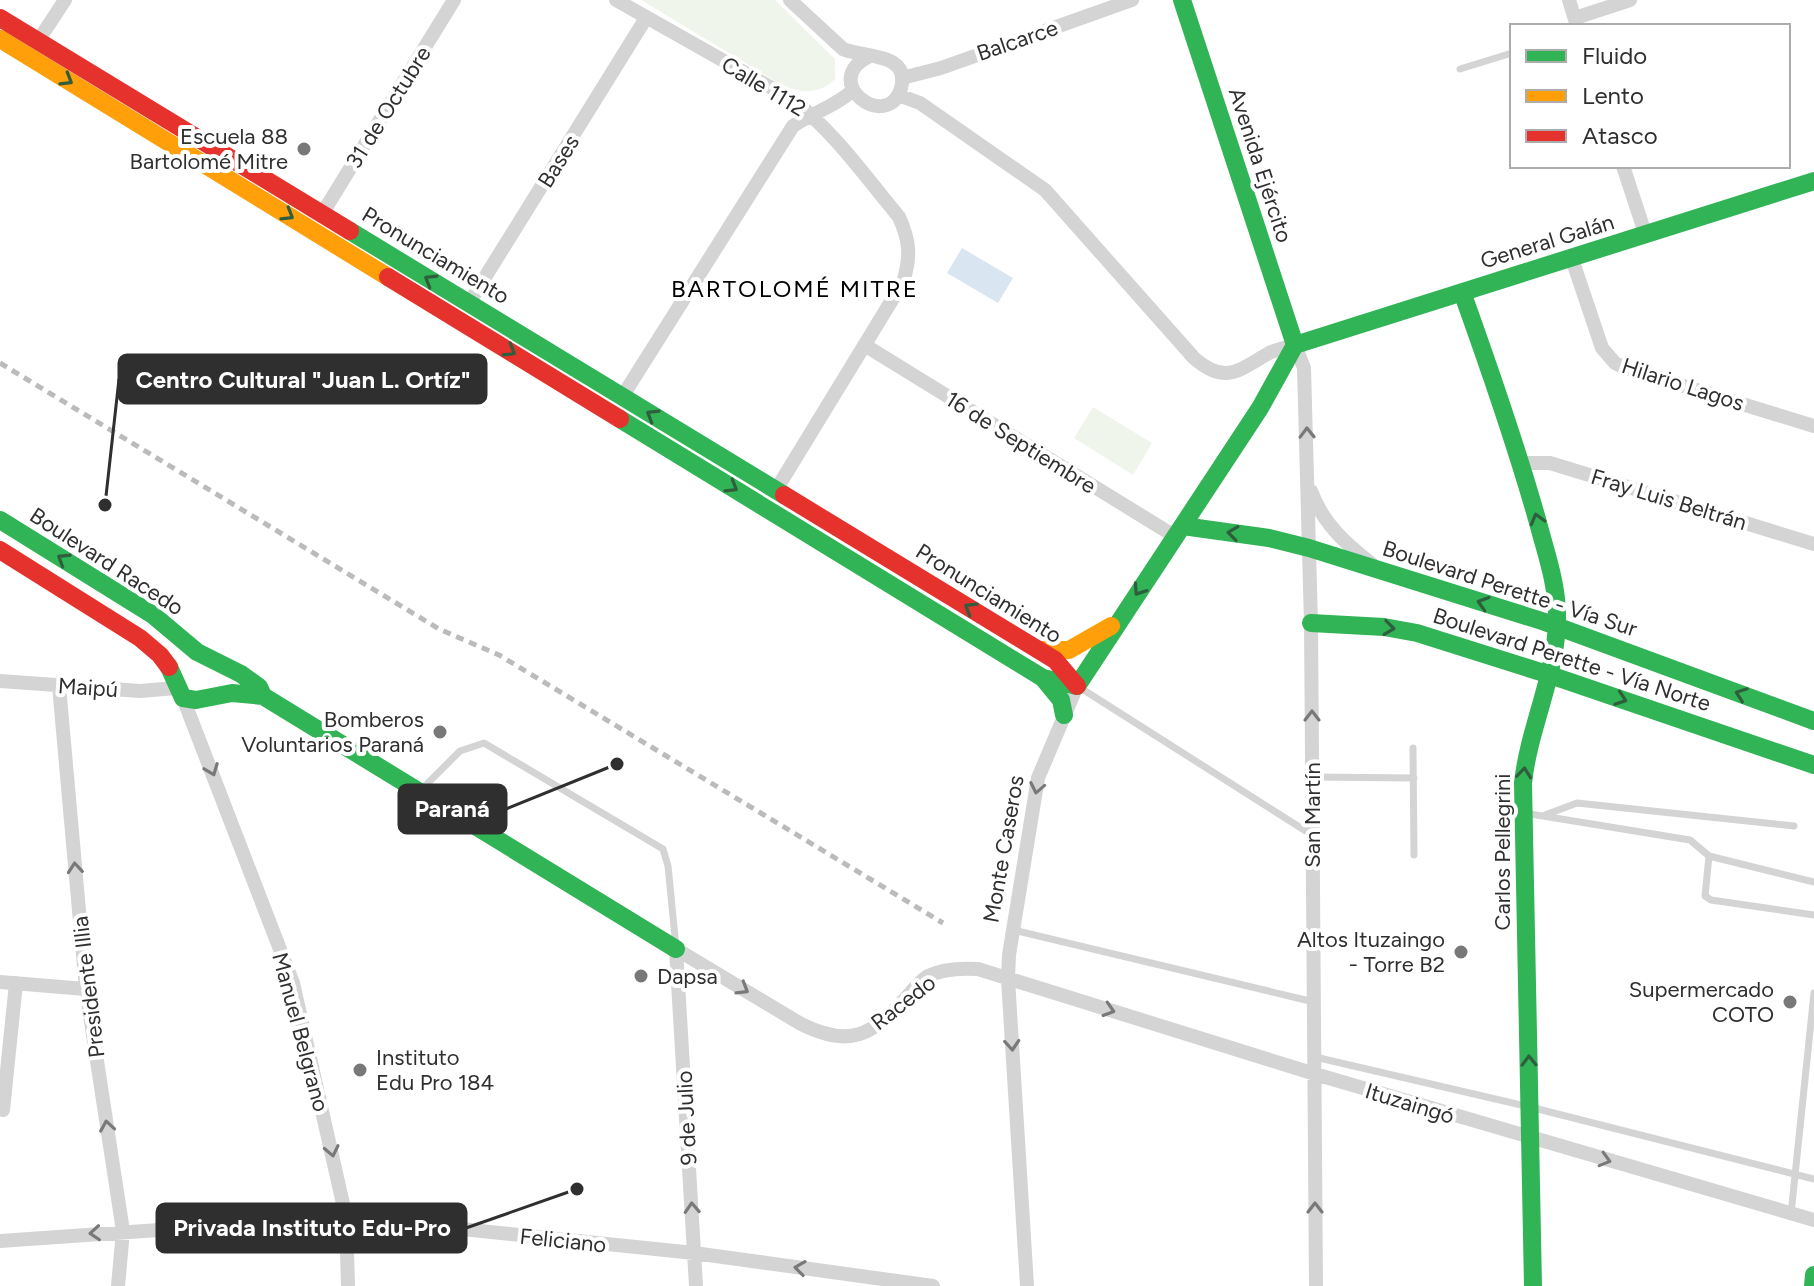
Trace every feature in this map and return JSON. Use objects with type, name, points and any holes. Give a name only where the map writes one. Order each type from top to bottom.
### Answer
[{"type":"street","points":[[38,41],[65,0]]},
{"type":"street","name":"31 de Octubre","points":[[322,214],[454,0]]},
{"type":"street","name":"Calle 1112","points":[[616,0],[793,100],[830,133],[899,217],[909,244],[910,259],[903,282],[866,346]]},
{"type":"street","points":[[790,0],[843,49],[887,58],[899,69],[902,78],[898,95],[885,105],[870,105],[857,97],[853,90],[852,73],[870,56]]},
{"type":"street","name":"Balcarce","points":[[902,78],[941,68],[1132,0]]},
{"type":"street","name":"Avenida Ejército","points":[[1182,0],[1295,345]]},
{"type":"street","points":[[1569,0],[1576,22],[1630,0]]},
{"type":"street","name":"Pronunciamiento","points":[[0,18],[1055,660],[1077,686]]},
{"type":"street","name":"Bases","points":[[469,303],[646,18]]},
{"type":"street","name":"Pronunciamiento","points":[[0,39],[1043,678],[1077,686]]},
{"type":"street","points":[[622,397],[793,126],[811,114],[840,103],[853,90]]},
{"type":"street","points":[[898,95],[920,103],[1045,190],[1194,358],[1210,370],[1219,374],[1231,373],[1244,369],[1272,351],[1295,345]]},
{"type":"street","points":[[1624,168],[1646,236]]},
{"type":"street","name":"General Galán","points":[[1295,345],[1814,181]]},
{"type":"street","name":"Hilario Lagos","points":[[1572,259],[1602,348],[1615,363],[1814,426]]},
{"type":"street","name":"Carlos Pellegrini","points":[[1462,292],[1522,463],[1552,580],[1557,627],[1524,769],[1533,1286]]},
{"type":"street","name":"San Martín","points":[[1295,345],[1306,381],[1316,1286]]},
{"type":"street","name":"Monte Caseros","points":[[1027,1286],[1008,979],[1038,778],[1077,686],[1260,408],[1295,345]]},
{"type":"street","points":[[776,490],[866,346]]},
{"type":"street","name":"16 de Septiembre","points":[[866,346],[1180,532]]},
{"type":"street","name":"Fray Luis Beltrán","points":[[1522,463],[1550,463],[1814,544]]},
{"type":"street","points":[[1308,483],[1324,518],[1348,546],[1380,570]]},
{"type":"street","name":"Boulevard Racedo","points":[[0,520],[153,615],[197,652],[241,674],[259,687],[263,696]]},
{"type":"street","name":"Boulevard Perette - Vía Sur","points":[[1180,532],[1269,538],[1309,548],[1557,627],[1814,721]]},
{"type":"street","points":[[0,550],[140,638],[159,653],[178,687]]},
{"type":"street","points":[[1037,649],[1069,650],[1092,640],[1119,620]]},
{"type":"street","name":"Boulevard Perette - Vía Norte","points":[[1311,623],[1384,627],[1417,633],[1814,765]]},
{"type":"street","points":[[178,687],[177,665],[197,652]]},
{"type":"street","points":[[208,697],[219,682],[216,663]]},
{"type":"street","points":[[1043,678],[1061,700],[1064,715]]},
{"type":"street","name":"Maipú","points":[[0,681],[140,691],[178,687]]},
{"type":"street","name":"Presidente Illia","points":[[59,686],[86,989],[123,1231],[118,1286]]},
{"type":"street","name":"Boulevard Racedo","points":[[178,687],[196,700],[232,693],[263,696],[676,949]]},
{"type":"street","name":"Manuel Belgrano","points":[[178,687],[293,983],[346,1217],[348,1286]]},
{"type":"street","name":"Racedo","points":[[676,949],[801,1024],[838,1037],[857,1035],[880,1025],[928,976],[955,968],[978,969],[1008,979]]},
{"type":"street","name":"9 de Julio","points":[[676,949],[696,1286]]},
{"type":"street","name":"Ituzaingó","points":[[1008,979],[1530,1139],[1814,1220]]},
{"type":"street","points":[[0,982],[86,989]]},
{"type":"street","points":[[3,1110],[16,983]]},
{"type":"street","name":"Feliciano","points":[[0,1241],[346,1217],[694,1253],[933,1286]]},
{"type":"street","points":[[1813,1286],[1814,1275]]},
{"type":"lane","points":[[1460,69],[1510,54]]},
{"type":"lane","points":[[1077,686],[1312,835]]},
{"type":"lane","points":[[420,792],[460,751],[484,743],[663,849],[668,866],[676,949]]},
{"type":"lane","points":[[1413,748],[1414,855]]},
{"type":"lane","points":[[1312,777],[1414,778]]},
{"type":"lane","points":[[1543,816],[1577,803],[1794,826]]},
{"type":"lane","points":[[1524,813],[1690,840],[1709,856],[1814,882]]},
{"type":"lane","points":[[1709,856],[1705,896],[1711,900],[1814,915]]},
{"type":"lane","points":[[1013,930],[1314,1002]]},
{"type":"lane","points":[[1791,1214],[1814,993]]},
{"type":"lane","points":[[1315,1056],[1814,1179]]},
{"type":"shaded area","points":[[641,0],[775,0],[835,59],[835,79],[822,88],[809,91],[787,87]]},
{"type":"shaded area","points":[[962,248],[1013,278],[998,303],[947,273]]},
{"type":"shaded area","points":[[1093,407],[1152,443],[1133,475],[1074,438]]},
{"type":"railway","points":[[0,363],[439,629],[499,655],[943,923]]},
{"type":"traffic: fast","points":[[1182,0],[1295,345]]},
{"type":"traffic: fast","points":[[1295,345],[1814,181]]},
{"type":"traffic: fast","points":[[350,231],[784,495]]},
{"type":"traffic: fast","points":[[1462,292],[1529,490],[1550,567],[1557,615],[1553,657],[1523,783],[1533,1286]]},
{"type":"traffic: fast","points":[[1077,686],[1260,408],[1295,345]]},
{"type":"traffic: fast","points":[[620,419],[1043,678],[1077,686]]},
{"type":"traffic: fast","points":[[0,520],[153,615],[197,652],[241,674],[259,687],[263,696]]},
{"type":"traffic: fast","points":[[1183,526],[1269,538],[1309,548],[1545,622],[1814,721]]},
{"type":"traffic: fast","points":[[1311,623],[1384,627],[1417,633],[1814,765]]},
{"type":"traffic: fast","points":[[169,667],[183,698],[196,700],[232,693],[263,696],[676,949]]},
{"type":"traffic: fast","points":[[1043,678],[1061,700],[1064,715]]},
{"type":"traffic: fast","points":[[1813,1286],[1814,1275]]},
{"type":"traffic: slow","points":[[0,39],[388,277]]},
{"type":"traffic: slow","points":[[1039,650],[1069,650],[1111,626]]},
{"type":"traffic: jam","points":[[0,18],[350,231]]},
{"type":"traffic: jam","points":[[388,277],[620,419]]},
{"type":"traffic: jam","points":[[784,495],[1055,660],[1077,686]]},
{"type":"traffic: jam","points":[[0,550],[140,638],[169,667]]},
{"type":"place","name":"Escuela 88 Bartolomé Mitre","points":[[304,149]]},
{"type":"place","name":"Centro Cultural \"Juan L. Ortíz\"","points":[[105,505]]},
{"type":"place","name":"Bomberos Voluntarios Paraná","points":[[440,732]]},
{"type":"place","name":"Paraná","points":[[617,764]]},
{"type":"place","name":"Altos Ituzaingo - Torre B2","points":[[1461,952]]},
{"type":"place","name":"Dapsa","points":[[641,976]]},
{"type":"place","name":"Supermercado COTO","points":[[1790,1002]]},
{"type":"place","name":"Instituto Edu Pro 184","points":[[360,1070]]},
{"type":"place","name":"Privada Instituto Edu-Pro","points":[[577,1189]]},
{"type":"district","name":"BARTOLOMÉ MITRE","points":[[795,289]]}]
